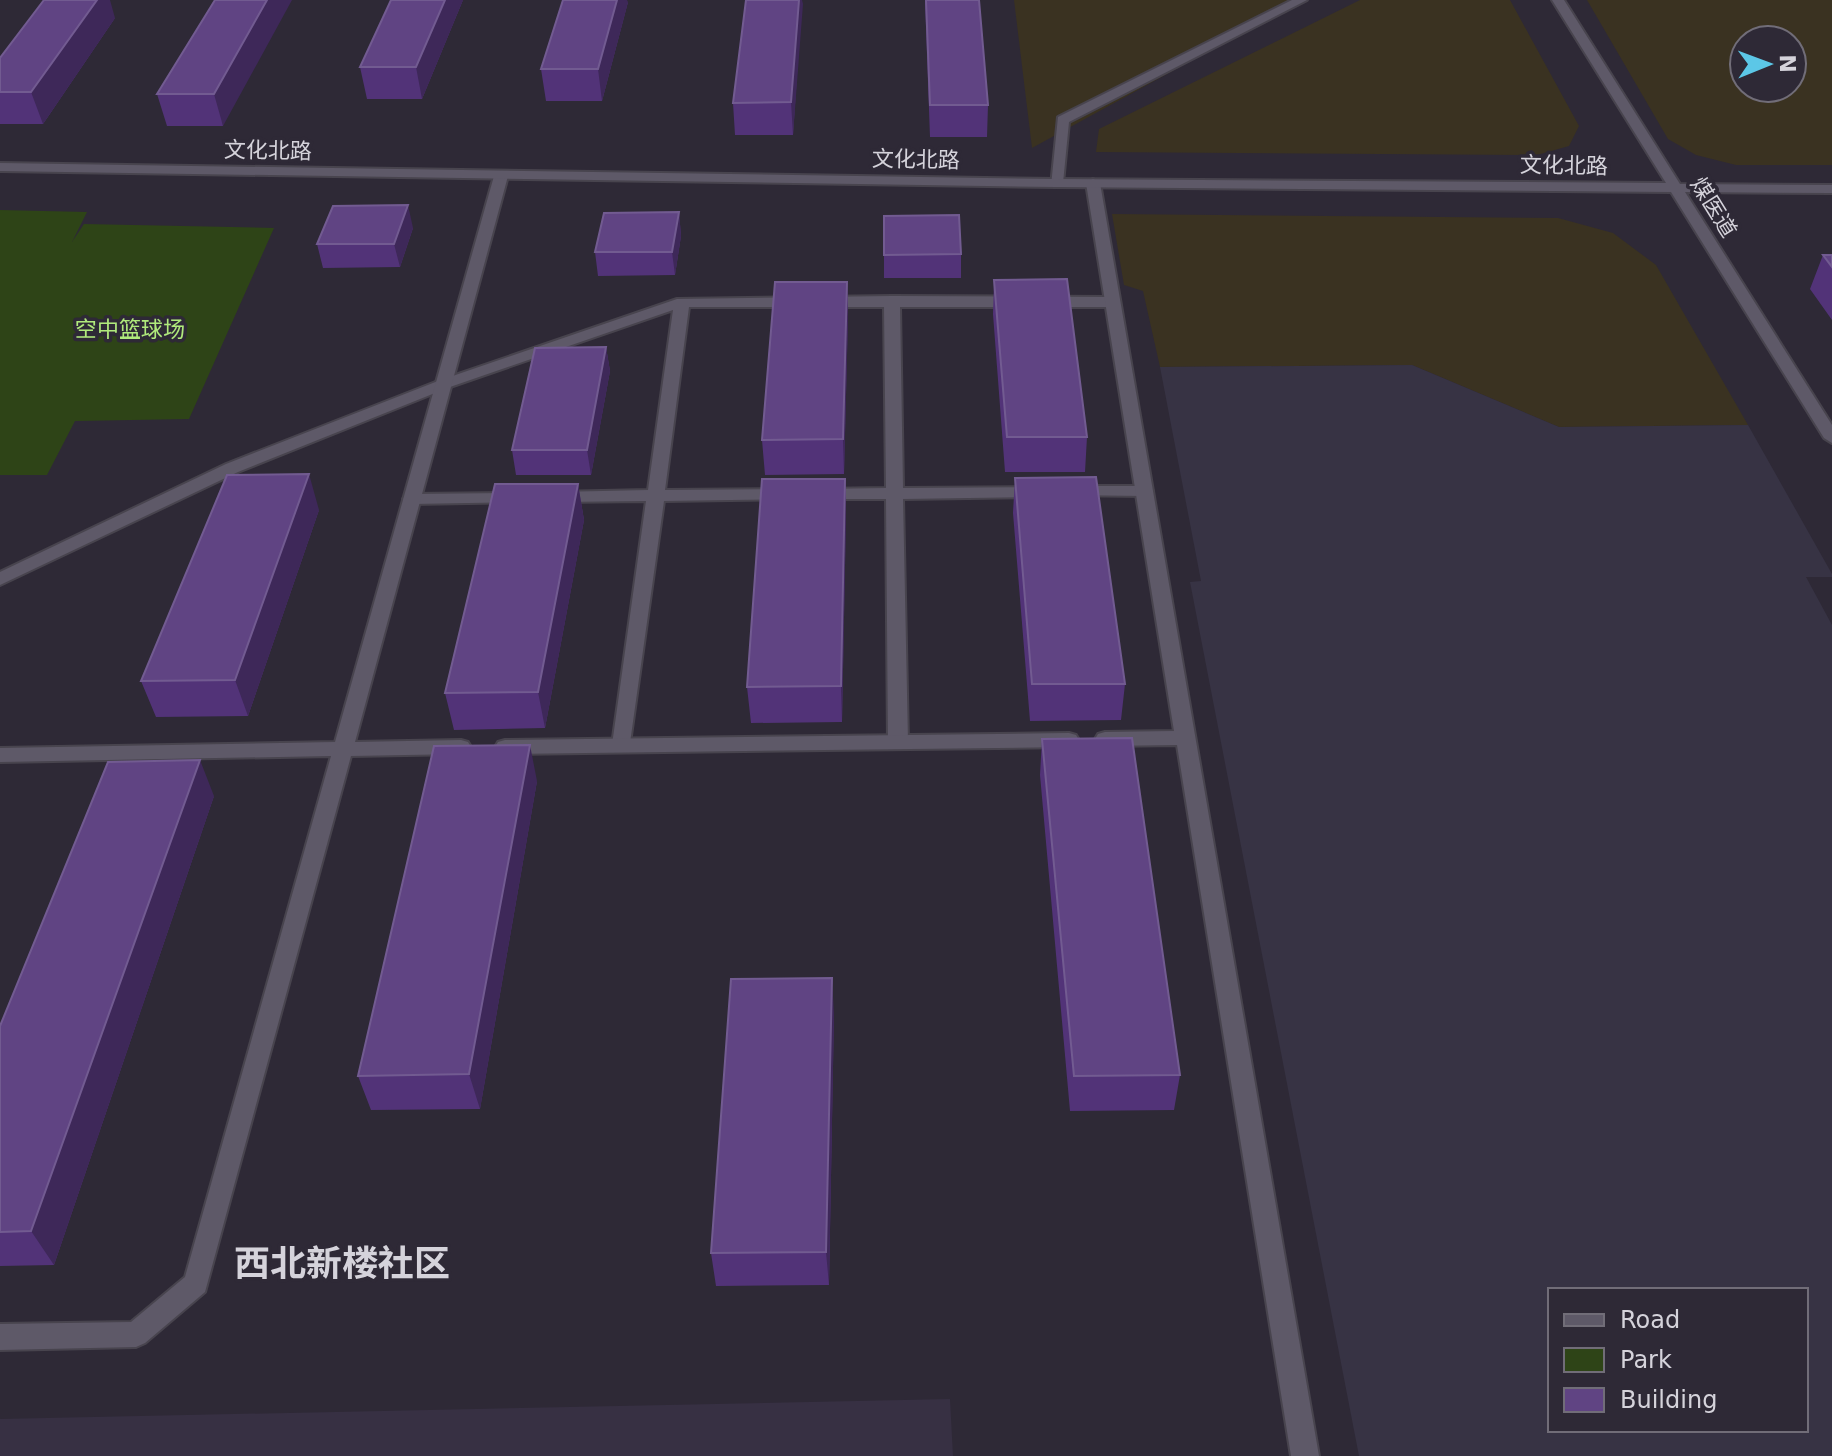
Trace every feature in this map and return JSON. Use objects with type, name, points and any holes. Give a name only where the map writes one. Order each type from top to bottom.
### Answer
[{"type":"street","points":[[1056,183],[1063,120],[1301,0]]},
{"type":"street","name":"煤医道","points":[[1558,0],[1832,438]]},
{"type":"street","name":"文化北路","points":[[0,167],[1056,183],[1832,189]]},
{"type":"street","points":[[0,1337],[136,1334],[196,1284],[501,176]]},
{"type":"street","points":[[1093,183],[1305,1456]]},
{"type":"street","points":[[892,301],[898,742]]},
{"type":"street","points":[[622,745],[682,302]]},
{"type":"street","points":[[0,579],[232,468],[444,384],[682,302],[1111,302]]},
{"type":"street","points":[[412,499],[1144,491]]},
{"type":"street","points":[[0,755],[1185,738]]},
{"type":"shaded area","points":[[1014,0],[1302,0],[1032,148]]},
{"type":"shaded area","points":[[1360,0],[1510,0],[1579,126],[1569,146],[1537,155],[1096,152],[1099,129]]},
{"type":"shaded area","points":[[1587,0],[1832,0],[1832,165],[1736,165],[1696,155],[1668,139]]},
{"type":"shaded area","points":[[1112,214],[1558,218],[1613,233],[1656,265],[1748,425],[1559,427],[1412,365],[1160,367],[1143,291],[1124,285]]},
{"type":"shaded area","points":[[1412,365],[1559,427],[1748,425],[1832,574],[1832,577],[1806,577],[1832,625],[1832,1456],[1359,1456],[1190,582],[1201,581],[1160,367]]},
{"type":"shaded area","points":[[950,1399],[953,1456],[0,1456],[0,1419]]},
{"type":"green space","name":"空中篮球场","points":[[0,210],[87,212],[72,242],[84,224],[274,228],[189,419],[75,421],[47,475],[0,475]]},
{"type":"building","points":[[44,0],[97,0],[31,92],[0,92],[0,58]]},
{"type":"building","points":[[215,0],[267,0],[214,94],[157,94]]},
{"type":"building","points":[[391,0],[445,0],[416,67],[360,67]]},
{"type":"building","points":[[563,0],[617,0],[598,69],[541,69]]},
{"type":"building","points":[[746,0],[799,0],[791,102],[733,103]]},
{"type":"building","points":[[926,0],[979,0],[988,105],[930,105]]},
{"type":"building","points":[[408,205],[394,244],[317,244],[333,206]]},
{"type":"building","points":[[679,212],[672,252],[595,252],[604,213]]},
{"type":"building","points":[[959,215],[961,254],[884,255],[884,216]]},
{"type":"building","points":[[1823,255],[1832,255],[1832,267]]},
{"type":"building","points":[[1067,279],[1087,437],[1007,437],[994,280]]},
{"type":"building","points":[[775,282],[847,282],[843,439],[762,440]]},
{"type":"building","points":[[606,347],[587,450],[512,450],[535,348]]},
{"type":"building","points":[[309,474],[235,680],[141,681],[227,475]]},
{"type":"building","points":[[1096,477],[1125,684],[1032,684],[1015,478]]},
{"type":"building","points":[[762,479],[845,479],[841,686],[747,687]]},
{"type":"building","points":[[495,484],[578,484],[538,692],[445,693]]},
{"type":"building","points":[[1132,738],[1180,1075],[1074,1076],[1042,739]]},
{"type":"building","points":[[530,745],[469,1074],[358,1076],[434,746]]},
{"type":"building","points":[[200,760],[31,1231],[0,1232],[0,1026],[108,762]]},
{"type":"building","points":[[832,978],[826,1252],[711,1253],[731,979]]},
{"type":"district","name":"西北新楼社区","points":[[342,1263]]}]
